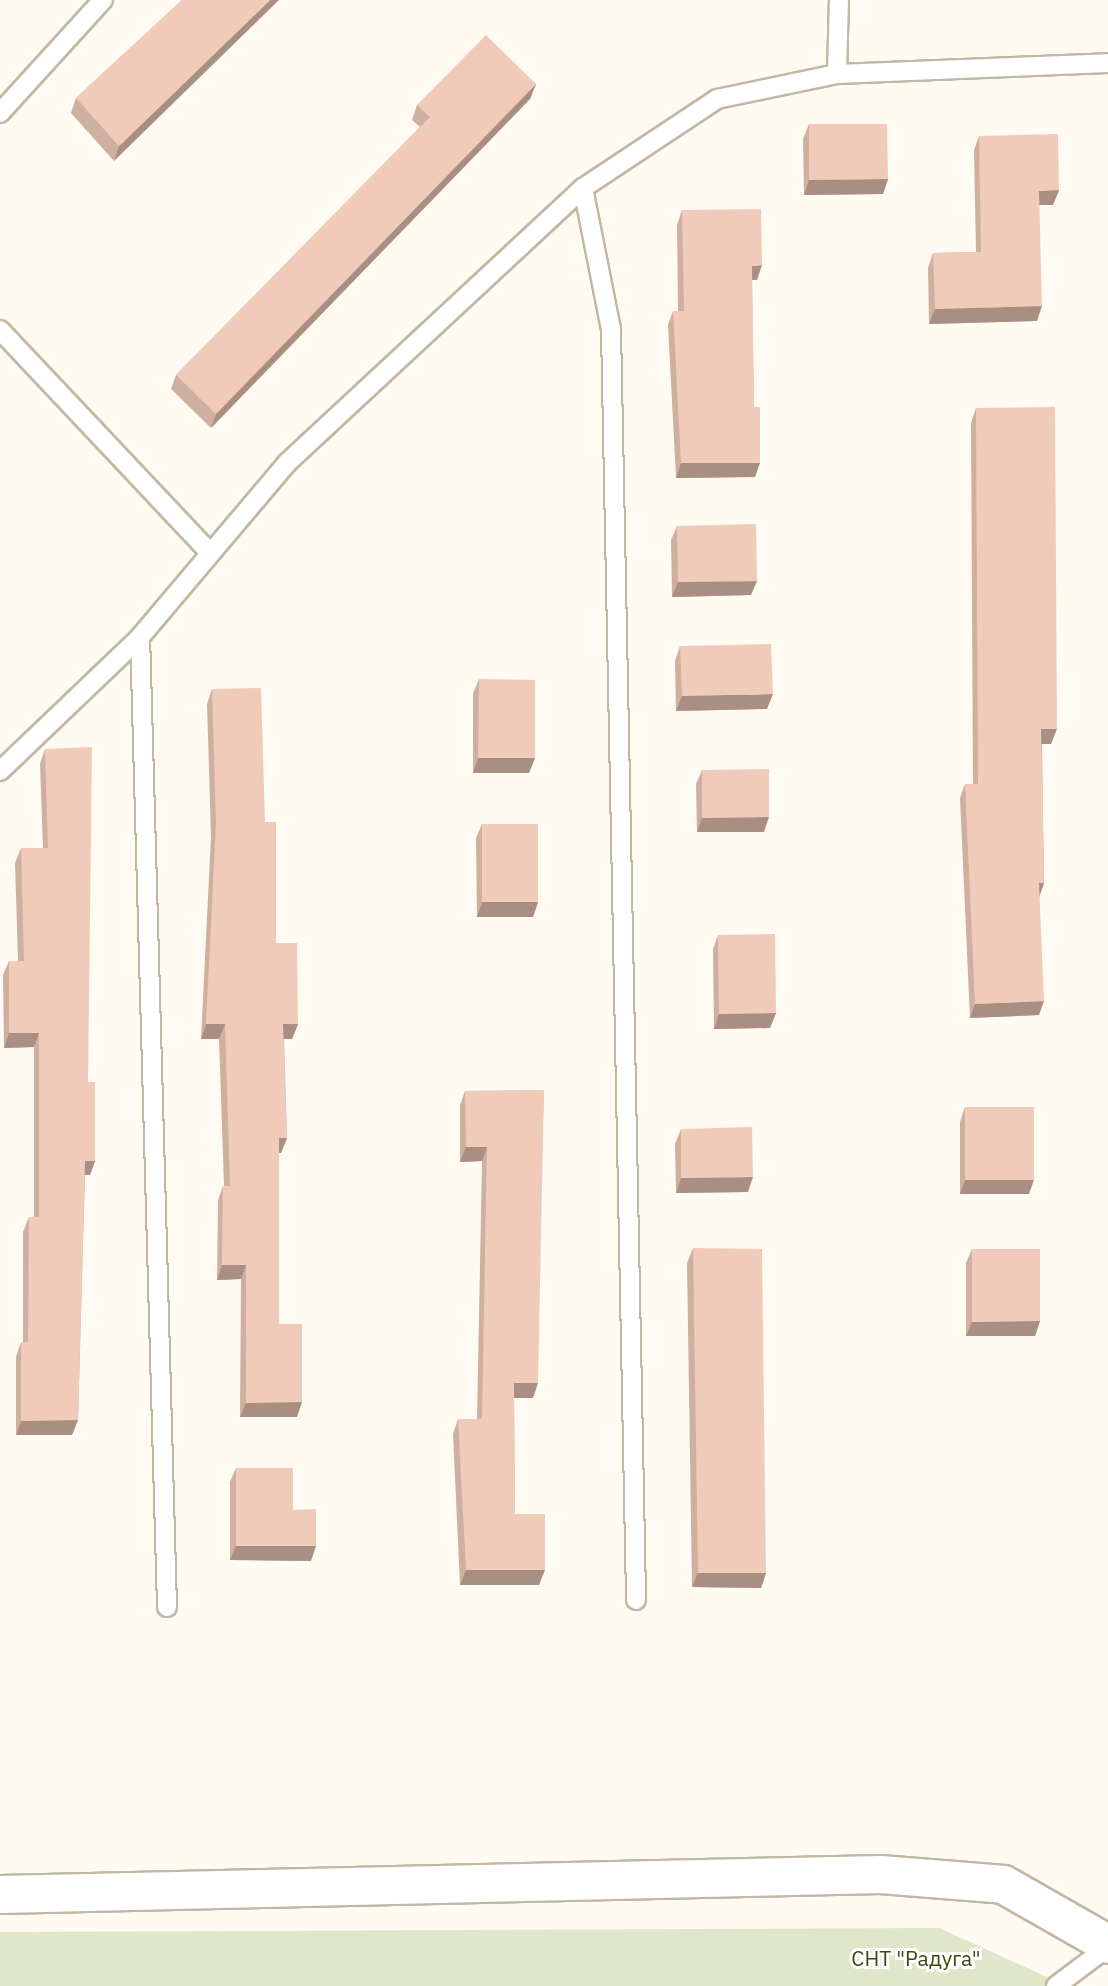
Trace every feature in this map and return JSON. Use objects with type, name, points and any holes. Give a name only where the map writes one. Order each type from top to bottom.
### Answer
[{"type":"street","points":[[0,1894],[880,1874],[1003,1884],[1108,1945]]},
{"type":"lane","points":[[0,113],[103,0]]},
{"type":"lane","points":[[837,74],[839,0]]},
{"type":"lane","points":[[0,771],[140,637],[209,552],[287,463],[583,188],[717,99],[837,74],[1108,63]]},
{"type":"lane","points":[[583,188],[611,329],[636,1600]]},
{"type":"lane","points":[[0,330],[209,552]]},
{"type":"lane","points":[[140,637],[167,1607]]},
{"type":"lane","points":[[1056,1986],[1108,1945]]},
{"type":"green space","name":"СНТ \"Радуга\"","points":[[939,1928],[1067,1986],[0,1986],[0,1932]]},
{"type":"building","points":[[182,0],[270,0],[119,146],[76,98]]},
{"type":"building","points":[[486,35],[536,84],[216,414],[176,375],[430,117],[417,105]]},
{"type":"building","points":[[809,124],[887,124],[888,179],[809,180]]},
{"type":"building","points":[[1058,134],[1059,190],[1039,191],[1042,306],[935,309],[933,253],[981,252],[979,136]]},
{"type":"building","points":[[761,209],[762,265],[752,266],[754,407],[760,407],[760,463],[681,463],[673,311],[684,311],[682,210]]},
{"type":"building","points":[[1055,407],[1057,729],[1041,729],[1044,883],[1039,883],[1044,1001],[975,1004],[965,784],[978,784],[976,408]]},
{"type":"building","points":[[756,524],[757,581],[678,582],[677,526]]},
{"type":"building","points":[[771,644],[773,694],[682,696],[680,646]]},
{"type":"building","points":[[479,679],[535,680],[535,758],[478,758]]},
{"type":"building","points":[[261,688],[265,822],[276,822],[276,943],[297,943],[298,1024],[283,1024],[287,1138],[279,1138],[279,1324],[302,1324],[302,1402],[246,1403],[246,1265],[222,1265],[223,1186],[230,1186],[225,1024],[206,1024],[216,823],[212,689]]},
{"type":"building","points":[[92,747],[88,1082],[95,1082],[95,1161],[85,1161],[78,1420],[21,1421],[21,1342],[28,1342],[29,1217],[39,1217],[39,1033],[9,1033],[9,961],[24,961],[21,848],[48,848],[45,749]]},
{"type":"building","points":[[769,769],[769,817],[702,818],[702,770]]},
{"type":"building","points":[[482,824],[538,824],[538,902],[482,902]]},
{"type":"building","points":[[775,934],[776,1013],[719,1014],[718,935]]},
{"type":"building","points":[[544,1090],[538,1383],[514,1383],[515,1514],[545,1514],[545,1570],[466,1570],[458,1419],[482,1419],[487,1147],[466,1147],[465,1091]]},
{"type":"building","points":[[965,1107],[1034,1107],[1034,1180],[965,1180]]},
{"type":"building","points":[[752,1127],[753,1177],[681,1178],[681,1129]]},
{"type":"building","points":[[693,1248],[762,1249],[766,1573],[698,1573]]},
{"type":"building","points":[[972,1249],[1040,1249],[1040,1321],[972,1322]]},
{"type":"building","points":[[236,1468],[293,1468],[293,1510],[316,1509],[316,1546],[236,1546]]}]
